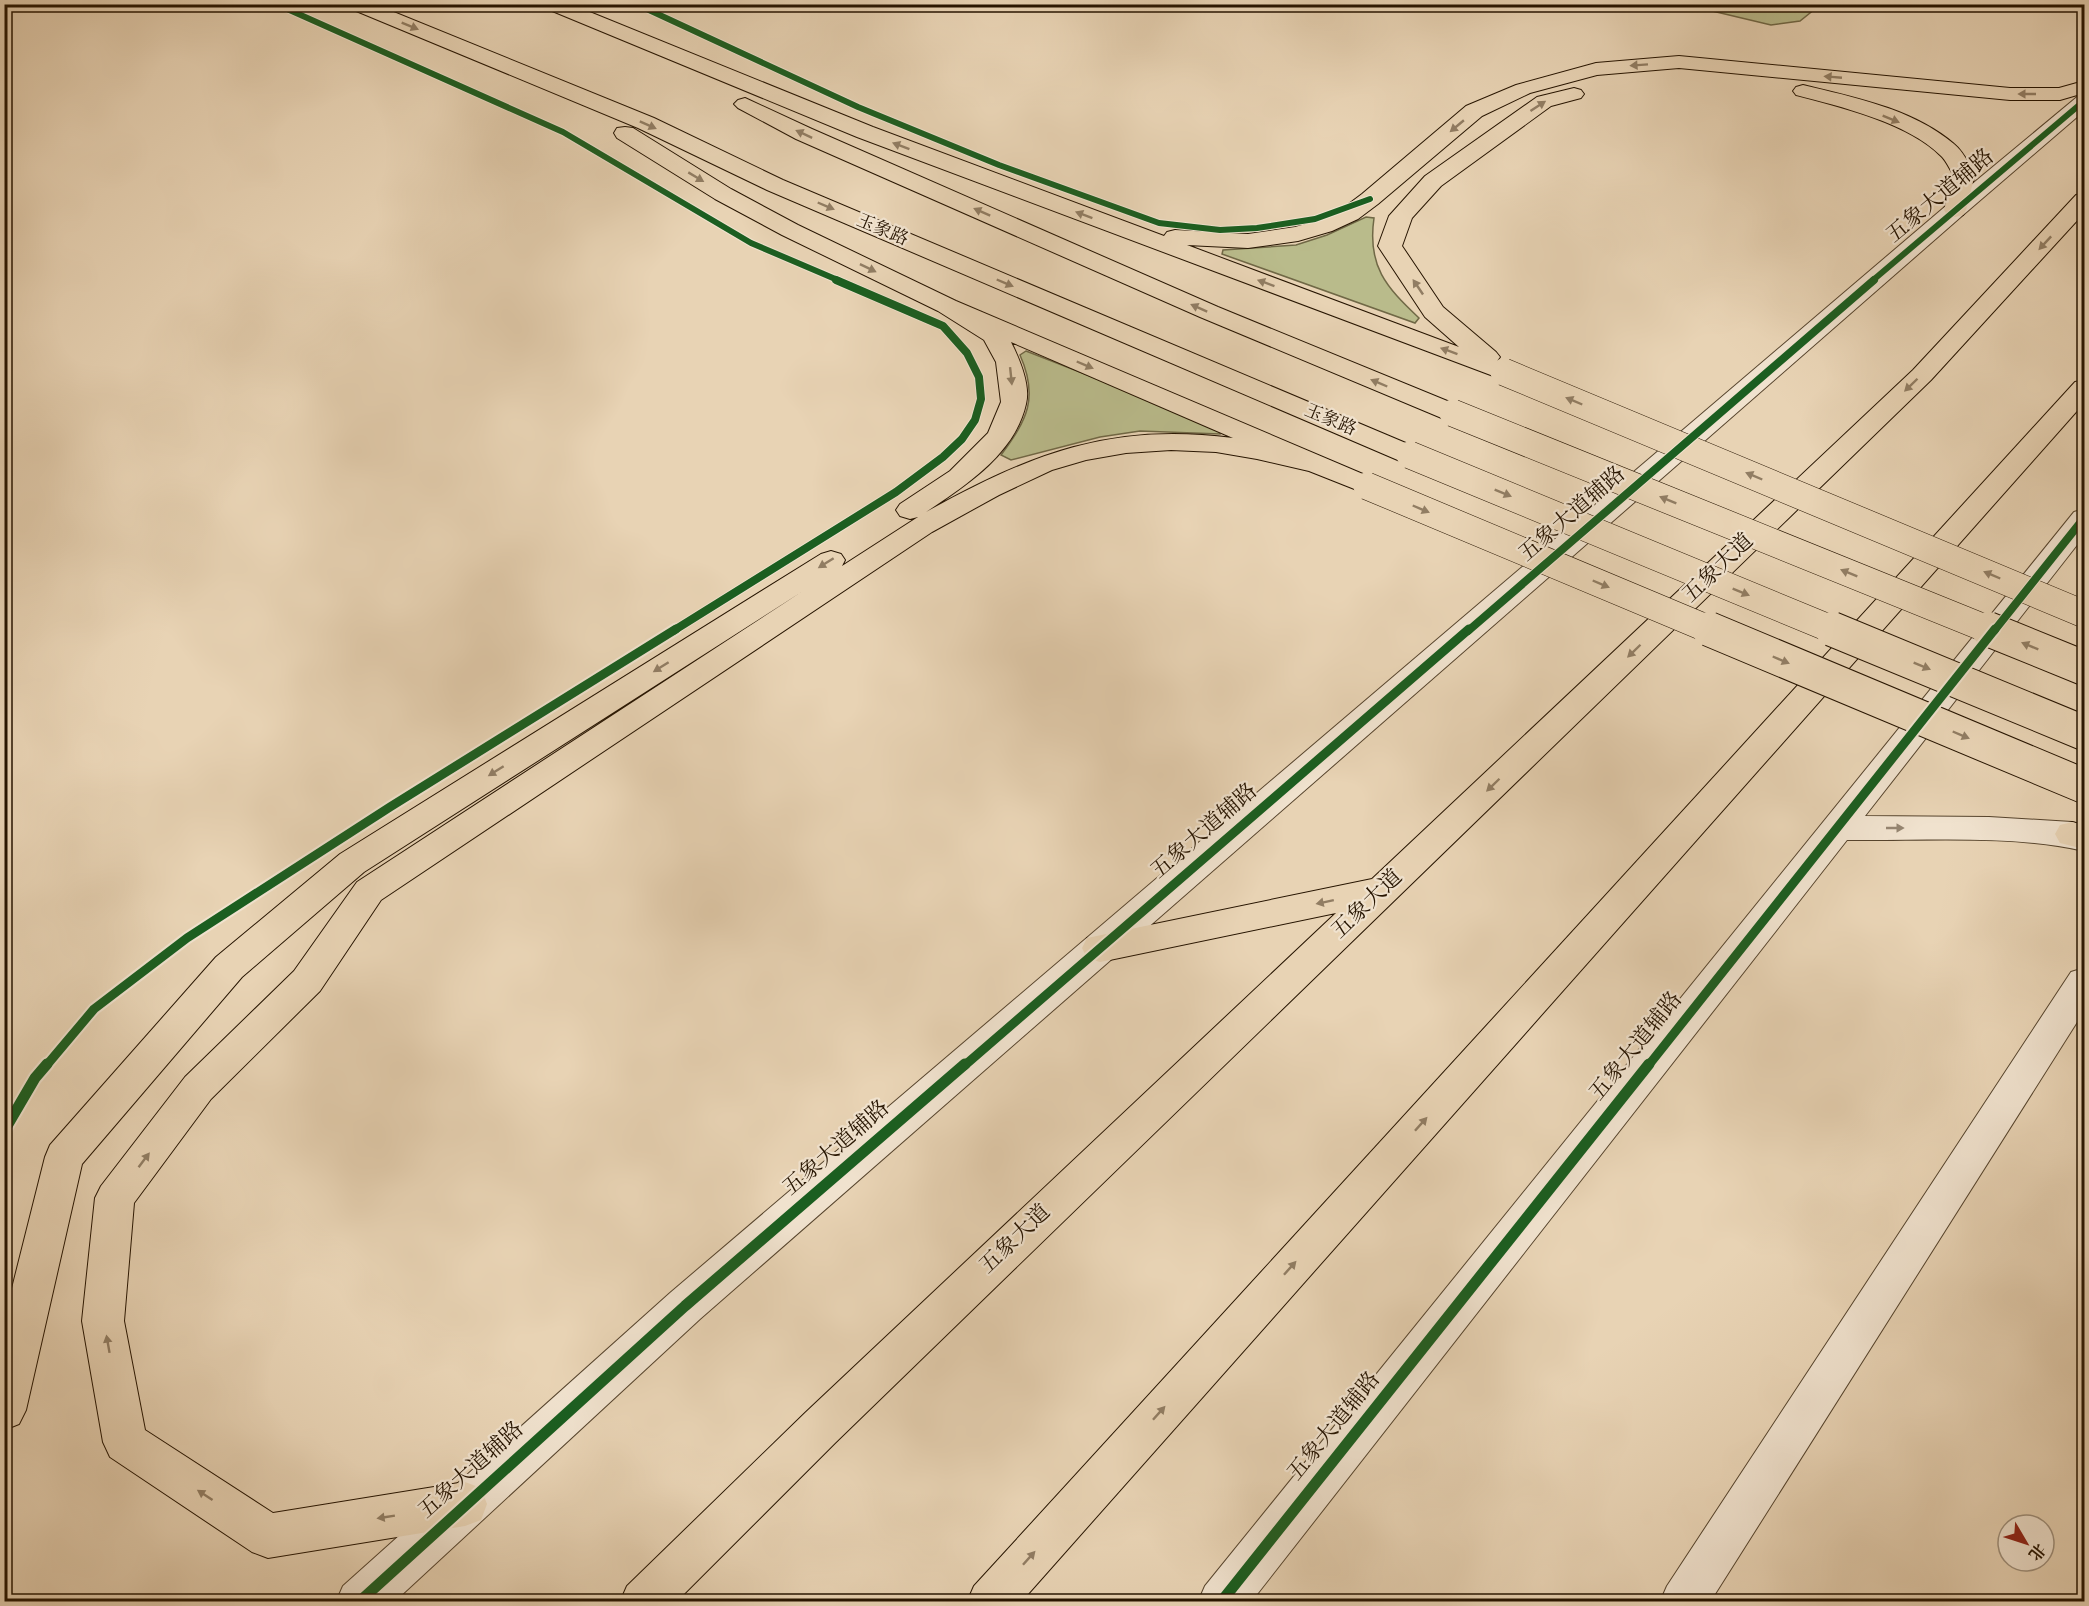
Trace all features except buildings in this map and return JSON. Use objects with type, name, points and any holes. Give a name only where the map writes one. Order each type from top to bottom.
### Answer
[{"type":"main road","name":"玉象路","points":[[356,4],[646,123],[775,185],[1410,455],[2085,733]]},
{"type":"main road","points":[[551,4],[865,132],[1504,372],[2085,614]]},
{"type":"main road","points":[[551,4],[804,134],[1209,312],[2085,668]]},
{"type":"main road","points":[[481,55],[626,134],[723,194],[790,230],[947,306],[1367,486],[2085,786]]},
{"type":"main road","points":[[1128,232],[1202,240],[1248,241],[1298,234],[1324,226],[1350,214],[1370,199],[1474,111],[1523,89],[1596,69],[1679,62],[2010,94],[2060,94],[2085,87]]},
{"type":"main road","points":[[1504,372],[1434,312],[1390,246],[1401,216],[1432,181],[1544,101],[1611,84],[1680,78],[1791,88],[1851,103],[1907,125],[1947,149],[1964,174],[1955,210]]},
{"type":"main road","name":"五象大道","points":[[643,1602],[820,1428],[1922,375],[2085,200]]},
{"type":"main road","points":[[4,1410],[64,1157],[229,967],[352,863],[960,477],[999,436],[1014,402],[1009,362],[994,335],[947,306]]},
{"type":"main road","points":[[990,1602],[2085,388]]},
{"type":"main road","points":[[465,1504],[268,1536],[125,1442],[103,1321],[115,1198],[198,1088],[308,981],[369,891],[922,526],[1006,480],[1062,458],[1112,448],[1175,442],[1238,447],[1318,465]]},
{"type":"main road","points":[[1100,948],[1383,890]]},
{"type":"street","name":"五象大道辅路","points":[[359,1602],[685,1306],[1955,210],[2085,101]]},
{"type":"street","name":"五象大道辅路","points":[[1221,1602],[2085,518]]},
{"type":"street","points":[[1836,828],[1977,829],[2080,836]]},
{"type":"street","points":[[1683,1602],[2085,982]]},
{"type":"green space","points":[[1820,4],[1800,21],[1771,25],[1687,5]]},
{"type":"green space","points":[[1366,217],[1374,218],[1373,250],[1376,263],[1388,285],[1419,318],[1415,323],[1222,254],[1223,250],[1296,245],[1327,235]]},
{"type":"green space","points":[[1026,351],[1218,426],[1220,434],[1140,431],[1100,437],[1011,460],[1001,455],[1018,431],[1027,408],[1029,384],[1020,355]]},
{"type":"cycle path","points":[[4,1131],[35,1078],[94,1009],[187,938],[390,807],[896,492],[921,475],[962,439],[975,420],[981,399],[979,377],[967,353],[943,326],[751,243],[563,132],[276,4]]},
{"type":"cycle path","points":[[636,4],[858,107],[999,165],[1159,223],[1220,230],[1257,228],[1315,219],[1370,199]]},
{"type":"cycle path","points":[[359,1602],[685,1306],[2084,101]]},
{"type":"cycle path","points":[[1221,1602],[2084,518]]}]
